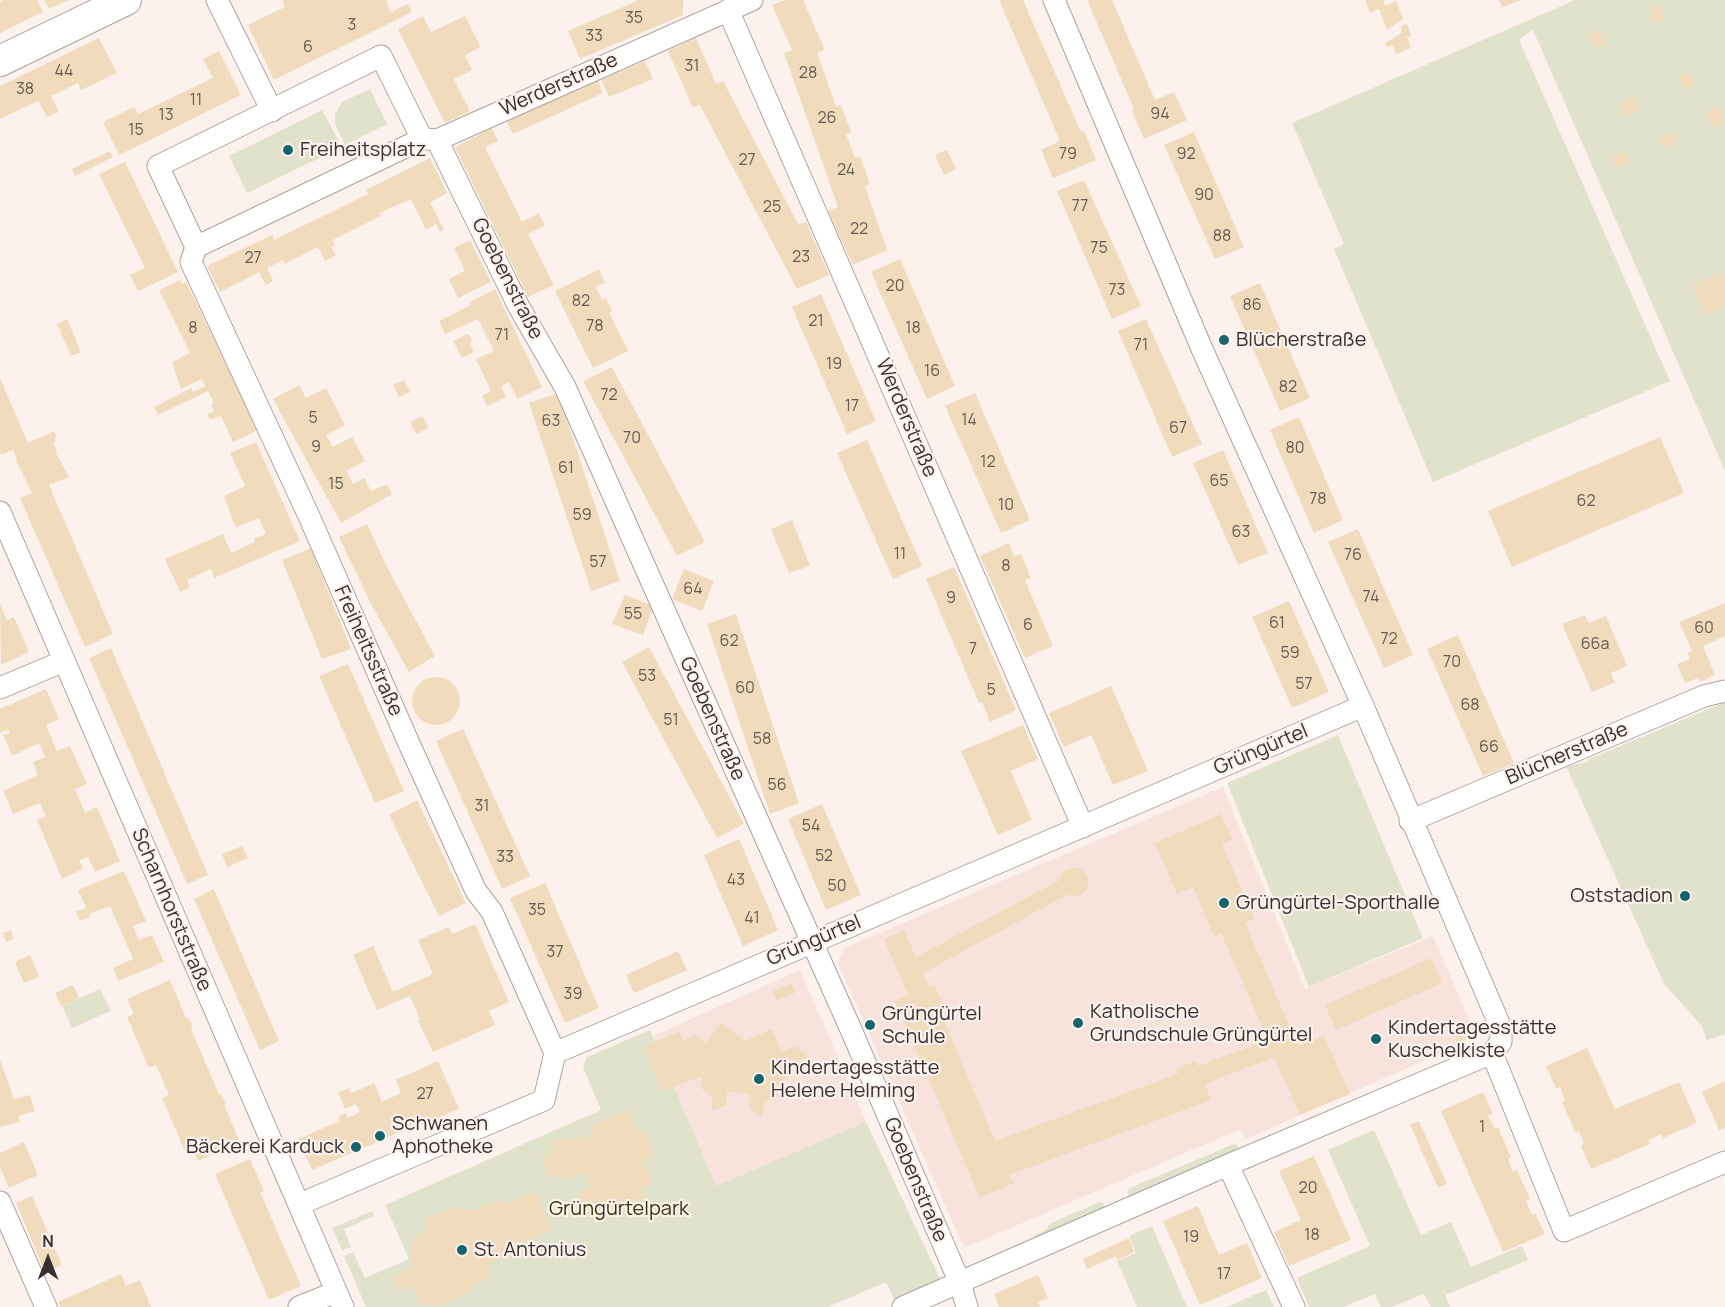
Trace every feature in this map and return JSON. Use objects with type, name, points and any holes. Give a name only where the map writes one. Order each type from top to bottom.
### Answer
[{"type":"street","points":[[0,61],[126,0]]},
{"type":"street","points":[[217,0],[272,111]]},
{"type":"street","name":"Werderstraße","points":[[430,140],[752,0]]},
{"type":"street","points":[[1054,0],[1202,349],[1363,706],[1410,821],[1501,1028],[1496,1047],[1564,1231],[1725,1162]]},
{"type":"street","name":"Werderstraße","points":[[728,10],[1083,827]]},
{"type":"street","points":[[381,56],[430,140],[196,247],[158,166],[381,56]]},
{"type":"street","name":"Goebenstraße","points":[[430,140],[519,307],[565,387],[810,943],[852,1032],[960,1283],[967,1307]]},
{"type":"street","name":"Freiheitsstraße","points":[[196,247],[191,262],[308,513],[476,891],[492,912],[555,1053]]},
{"type":"street","name":"Scharnhorststraße","points":[[0,512],[340,1299]]},
{"type":"street","points":[[0,688],[64,661]]},
{"type":"street","name":"Blücherstraße","points":[[1410,821],[1704,696],[1725,691]]},
{"type":"street","name":"Grüngürtel","points":[[555,1053],[1363,706]]},
{"type":"street","points":[[903,1307],[1496,1047]]},
{"type":"street","points":[[300,1204],[544,1100],[555,1053]]},
{"type":"street","points":[[1228,1165],[1294,1307]]},
{"type":"street","points":[[0,1202],[46,1307]]},
{"type":"street","points":[[299,1307],[340,1299]]},
{"type":"shaded area","name":"Katholische Grundschule Grüngürtel","points":[[1223,787],[1305,989],[1433,936],[1477,1037],[1470,1040],[1465,1030],[1453,1035],[1457,1046],[1246,1139],[1241,1129],[964,1248],[838,963],[844,948]]},
{"type":"shaded area","name":"Kindertagesstätte Helene Helming","points":[[800,970],[866,1122],[716,1187],[653,1036]]},
{"type":"green space","points":[[1575,0],[1725,0],[1725,471],[1533,30],[1519,40],[1670,381],[1433,482],[1334,249],[1344,244],[1292,123]]},
{"type":"green space","points":[[370,89],[387,124],[345,145],[335,124],[335,114],[342,102]]},
{"type":"green space","points":[[322,110],[342,147],[247,193],[229,156]]},
{"type":"green space","name":"Oststadion","points":[[1725,702],[1725,1034],[1707,1040],[1702,1026],[1664,984],[1566,766],[1588,762],[1587,760]]},
{"type":"green space","points":[[1338,735],[1423,938],[1309,987],[1227,783]]},
{"type":"green space","points":[[100,989],[111,1011],[72,1028],[62,1006]]},
{"type":"green space","name":"Grüngürtelpark","points":[[650,1030],[716,1186],[866,1122],[941,1281],[895,1301],[886,1282],[828,1307],[366,1307],[344,1256],[353,1252],[365,1278],[409,1259],[385,1205],[601,1110],[583,1067],[587,1057]]},
{"type":"green space","points":[[1374,1130],[1421,1235],[1451,1222],[1471,1267],[1522,1246],[1528,1260],[1446,1295],[1442,1286],[1450,1307],[1431,1307],[1424,1294],[1391,1307],[1381,1307],[1375,1294],[1343,1307],[1309,1307],[1297,1278],[1370,1246],[1328,1150]]},
{"type":"green space","points":[[1234,1144],[1239,1150],[1130,1198],[1127,1192],[1130,1188]]},
{"type":"green space","points":[[1100,1202],[1106,1209],[1036,1239],[1034,1235],[1044,1231],[1051,1223]]},
{"type":"green space","points":[[372,1211],[374,1216],[344,1229],[351,1247],[342,1250],[332,1228]]},
{"type":"green space","points":[[1152,1226],[1187,1307],[1137,1307],[1117,1261],[1136,1253],[1129,1236]]},
{"type":"green space","points":[[1266,1290],[1274,1307],[1226,1307]]},
{"type":"building","points":[[3,0],[37,0],[43,12],[0,33],[0,2]]},
{"type":"building","points":[[44,0],[68,0],[49,9]]},
{"type":"building","points":[[282,0],[386,0],[391,12],[408,4],[412,12],[274,80],[248,25],[285,7]]},
{"type":"building","points":[[639,0],[683,0],[683,15],[580,59],[568,31]]},
{"type":"building","points":[[785,0],[803,0],[825,50],[817,53],[836,106],[841,105],[851,132],[846,134],[855,158],[860,156],[870,184],[865,186],[887,250],[853,265],[828,211],[838,207],[784,53],[792,50],[772,5]]},
{"type":"building","points":[[999,0],[1023,0],[1081,132],[1084,131],[1096,160],[1053,178],[1041,150],[1060,141]]},
{"type":"building","points":[[1087,0],[1112,0],[1155,100],[1174,92],[1187,120],[1144,139],[1132,111],[1134,109]]},
{"type":"building","points":[[1365,0],[1383,0],[1385,6],[1396,1],[1403,19],[1387,30],[1379,9],[1370,13]]},
{"type":"building","points":[[1499,0],[1521,0],[1502,7]]},
{"type":"building","points":[[1660,5],[1665,19],[1654,23],[1649,9]]},
{"type":"building","points":[[423,16],[431,32],[465,16],[481,47],[465,55],[472,70],[454,79],[470,111],[445,123],[398,29]]},
{"type":"building","points":[[1407,24],[1411,36],[1407,37],[1411,48],[1396,54],[1393,45],[1387,47],[1385,43],[1402,33],[1401,26]]},
{"type":"building","points":[[1599,30],[1605,44],[1594,48],[1588,35]]},
{"type":"building","points":[[99,38],[117,73],[81,90],[78,83],[51,96],[59,112],[47,117],[38,101],[0,119],[0,86]]},
{"type":"building","points":[[696,38],[716,84],[723,81],[798,224],[806,222],[829,275],[797,289],[700,105],[693,108],[668,51]]},
{"type":"building","points":[[219,51],[241,95],[119,155],[103,122],[134,107],[138,114],[213,78],[203,59]]},
{"type":"building","points":[[645,61],[653,79],[609,97],[601,80]]},
{"type":"building","points":[[1689,73],[1695,85],[1683,90],[1678,77]]},
{"type":"building","points":[[598,81],[603,93],[513,134],[506,121]]},
{"type":"building","points":[[1634,96],[1640,110],[1624,116],[1619,102]]},
{"type":"building","points":[[1719,106],[1725,122],[1712,128],[1705,112]]},
{"type":"building","points":[[492,128],[498,141],[485,147],[522,222],[539,213],[545,226],[528,234],[554,285],[528,297],[455,147]]},
{"type":"building","points":[[1194,132],[1244,247],[1215,259],[1164,145]]},
{"type":"building","points":[[1673,132],[1677,142],[1664,148],[1659,138]]},
{"type":"building","points":[[947,150],[956,169],[944,175],[935,155]]},
{"type":"building","points":[[110,151],[113,157],[75,176],[72,169]]},
{"type":"building","points":[[1625,151],[1629,162],[1615,167],[1611,157]]},
{"type":"building","points":[[430,158],[447,193],[430,202],[444,230],[440,232],[436,224],[426,230],[411,199],[379,213],[381,216],[333,240],[335,246],[331,247],[336,255],[325,261],[318,247],[285,264],[283,260],[267,268],[273,281],[266,285],[259,272],[220,292],[207,266],[272,235],[274,240],[368,194],[366,190]]},
{"type":"building","points":[[125,162],[178,272],[138,291],[130,275],[145,268],[99,174]]},
{"type":"building","points":[[1084,180],[1141,306],[1112,319],[1057,191]]},
{"type":"building","points":[[470,240],[491,282],[458,298],[449,279],[465,271],[454,248]]},
{"type":"building","points":[[900,259],[955,386],[927,399],[871,272]]},
{"type":"building","points":[[599,269],[605,283],[596,287],[602,300],[606,298],[612,311],[609,312],[628,351],[593,368],[555,291]]},
{"type":"building","points":[[1723,272],[1725,306],[1705,315],[1692,285]]},
{"type":"building","points":[[180,280],[182,284],[186,282],[258,430],[233,442],[221,416],[210,420],[207,414],[214,411],[211,405],[214,403],[208,391],[158,415],[154,407],[191,388],[193,392],[205,386],[202,379],[181,389],[172,362],[190,353],[159,290]]},
{"type":"building","points":[[1260,283],[1310,398],[1280,411],[1230,296]]},
{"type":"building","points":[[495,289],[542,387],[517,399],[509,382],[501,386],[506,397],[487,406],[482,396],[491,391],[476,359],[494,351],[478,319],[445,334],[439,321],[471,305],[470,302]]},
{"type":"building","points":[[821,294],[876,421],[847,434],[792,307]]},
{"type":"building","points":[[67,319],[81,352],[71,356],[57,324]]},
{"type":"building","points":[[1146,319],[1202,444],[1172,457],[1118,331]]},
{"type":"building","points":[[468,334],[473,341],[470,343],[474,352],[462,358],[453,341]]},
{"type":"building","points":[[612,367],[705,542],[677,556],[583,381]]},
{"type":"building","points":[[0,378],[28,443],[54,431],[57,437],[56,442],[53,443],[57,451],[55,451],[69,477],[49,485],[113,634],[85,647],[20,498],[32,493],[13,450],[1,455]]},
{"type":"building","points":[[404,380],[411,392],[399,397],[393,385]]},
{"type":"building","points":[[299,385],[306,398],[326,388],[345,425],[326,435],[333,447],[352,437],[365,461],[346,471],[353,484],[364,478],[371,491],[387,484],[392,494],[341,523],[273,399]]},
{"type":"building","points":[[558,393],[620,581],[591,591],[529,403]]},
{"type":"building","points":[[975,393],[1030,520],[1001,533],[945,406]]},
{"type":"building","points":[[422,416],[429,428],[416,434],[410,422]]},
{"type":"building","points":[[1299,417],[1343,520],[1314,533],[1270,430]]},
{"type":"building","points":[[1660,437],[1684,493],[1512,567],[1488,511]]},
{"type":"building","points":[[867,440],[922,566],[893,579],[837,453]]},
{"type":"building","points":[[256,442],[300,541],[214,578],[211,569],[187,580],[190,588],[180,592],[165,559],[223,534],[231,553],[266,534],[259,518],[237,527],[224,496],[245,486],[230,453]]},
{"type":"building","points":[[1223,450],[1268,553],[1238,565],[1193,463]]},
{"type":"building","points":[[792,520],[810,566],[789,573],[771,529]]},
{"type":"building","points":[[367,524],[387,567],[435,656],[409,672],[371,604],[339,537]]},
{"type":"building","points":[[1358,529],[1413,655],[1384,668],[1328,542]]},
{"type":"building","points":[[1009,543],[1014,556],[1021,554],[1031,578],[1025,580],[1053,646],[1025,658],[980,556]]},
{"type":"building","points":[[311,548],[351,649],[322,659],[282,560]]},
{"type":"building","points":[[954,567],[1016,710],[990,722],[982,702],[979,703],[926,579]]},
{"type":"building","points":[[684,569],[714,581],[702,611],[672,599]]},
{"type":"building","points":[[625,595],[654,606],[643,635],[612,624]]},
{"type":"building","points":[[1289,601],[1329,692],[1292,708],[1252,617]]},
{"type":"building","points":[[1725,603],[1725,636],[1703,646],[1715,675],[1700,682],[1698,678],[1685,683],[1677,664],[1690,659],[1687,653],[1692,651],[1679,622]]},
{"type":"building","points":[[0,604],[7,620],[14,617],[29,652],[1,665]]},
{"type":"building","points":[[736,614],[799,803],[770,814],[707,624]]},
{"type":"building","points":[[1585,615],[1589,623],[1606,616],[1627,666],[1611,673],[1615,682],[1592,692],[1562,624]]},
{"type":"building","points":[[1458,635],[1514,763],[1483,776],[1427,649]]},
{"type":"building","points":[[649,647],[744,824],[717,838],[622,662]]},
{"type":"building","points":[[111,648],[208,875],[187,884],[89,658]]},
{"type":"building","points":[[348,664],[404,791],[375,803],[319,676]]},
{"type":"building","points":[[436,677],[453,684],[460,701],[453,718],[436,725],[419,718],[412,701],[419,684]]},
{"type":"building","points":[[1111,686],[1148,771],[1113,785],[1091,735],[1064,747],[1049,713]]},
{"type":"building","points":[[46,689],[59,719],[46,725],[57,751],[70,746],[87,784],[75,789],[85,813],[97,807],[120,861],[95,872],[88,857],[79,860],[83,869],[62,879],[37,820],[46,816],[40,803],[13,814],[3,791],[38,775],[33,762],[45,757],[39,743],[12,756],[3,735],[10,733],[8,729],[0,733],[0,709]]},
{"type":"building","points":[[1023,725],[1038,759],[1011,771],[1032,820],[998,835],[961,751]]},
{"type":"building","points":[[463,729],[530,876],[502,889],[436,741]]},
{"type":"building","points":[[417,800],[466,903],[439,916],[389,815]]},
{"type":"building","points":[[822,804],[861,895],[826,910],[788,819]]},
{"type":"building","points":[[1221,814],[1232,839],[1222,844],[1254,919],[1245,923],[1298,1046],[1324,1036],[1350,1094],[1300,1115],[1274,1057],[1205,1084],[1211,1100],[1009,1175],[1013,1183],[980,1198],[895,1001],[908,995],[884,939],[904,930],[916,957],[1060,880],[1062,873],[1068,869],[1080,868],[1088,880],[1087,889],[1081,894],[1067,895],[923,973],[929,987],[934,984],[943,1005],[938,1007],[995,1141],[1178,1074],[1176,1069],[1196,1061],[1198,1066],[1268,1040],[1221,933],[1214,936],[1193,887],[1177,894],[1155,843]]},
{"type":"building","points":[[739,839],[778,930],[743,946],[704,855]]},
{"type":"building","points":[[242,846],[248,858],[227,867],[222,854]]},
{"type":"building","points":[[124,871],[146,921],[133,926],[139,940],[152,935],[164,962],[118,981],[113,968],[133,959],[110,906],[89,914],[90,917],[80,921],[76,912],[86,908],[78,890]]},
{"type":"building","points":[[545,883],[599,1008],[565,1023],[510,898]]},
{"type":"building","points":[[214,889],[279,1041],[260,1050],[194,899]]},
{"type":"building","points":[[475,924],[509,1002],[489,1011],[495,1025],[433,1052],[418,1021],[420,1020],[410,996],[377,1010],[353,955],[373,946],[393,992],[433,974],[418,940],[449,927],[452,934]]},
{"type":"building","points":[[11,930],[14,939],[6,942],[3,933]]},
{"type":"building","points":[[678,951],[687,970],[634,993],[626,975]]},
{"type":"building","points":[[30,955],[39,977],[24,983],[15,962]]},
{"type":"building","points":[[1431,958],[1442,983],[1336,1030],[1325,1005]]},
{"type":"building","points":[[170,980],[186,1018],[188,1017],[193,1027],[191,1029],[219,1094],[226,1104],[224,1105],[240,1142],[198,1161],[191,1146],[184,1149],[162,1098],[169,1095],[156,1065],[149,1068],[127,1017],[134,1014],[127,999]]},
{"type":"building","points":[[791,984],[795,993],[776,1000],[773,991]]},
{"type":"building","points":[[73,985],[79,998],[61,1006],[55,993]]},
{"type":"building","points":[[721,1023],[745,1041],[772,1029],[782,1052],[795,1046],[807,1057],[794,1062],[792,1076],[779,1082],[777,1097],[764,1102],[762,1116],[749,1108],[750,1094],[727,1091],[726,1105],[712,1111],[712,1097],[701,1088],[702,1076],[663,1091],[644,1047],[679,1032],[683,1040],[695,1035],[706,1043]]},
{"type":"building","points":[[1464,1031],[1467,1039],[1457,1044],[1454,1036]]},
{"type":"building","points":[[1587,1048],[1615,1109],[1679,1082],[1697,1123],[1663,1138],[1662,1134],[1648,1140],[1650,1144],[1591,1169],[1581,1146],[1584,1144],[1579,1131],[1575,1132],[1562,1102],[1565,1100],[1560,1087],[1556,1089],[1546,1066]]},
{"type":"building","points":[[0,1060],[14,1099],[30,1095],[35,1111],[19,1116],[20,1122],[0,1127]]},
{"type":"building","points":[[438,1061],[459,1109],[312,1170],[298,1139],[340,1121],[338,1116],[346,1113],[348,1118],[360,1112],[356,1104],[345,1109],[338,1093],[349,1088],[352,1093],[374,1083],[382,1102],[401,1093],[396,1080]]},
{"type":"building","points":[[1725,1081],[1725,1128],[1719,1130],[1702,1092]]},
{"type":"building","points":[[1483,1092],[1493,1114],[1488,1115],[1495,1129],[1498,1127],[1511,1157],[1508,1159],[1513,1172],[1517,1170],[1530,1199],[1526,1201],[1532,1215],[1535,1213],[1545,1234],[1503,1252],[1441,1111]]},
{"type":"building","points":[[628,1110],[638,1133],[644,1130],[655,1156],[642,1161],[652,1183],[640,1188],[644,1197],[591,1220],[579,1193],[592,1187],[585,1172],[567,1180],[563,1173],[551,1179],[541,1157],[554,1151],[551,1144],[565,1138],[567,1141],[579,1136],[581,1139],[592,1134],[589,1127]]},
{"type":"building","points":[[1419,1121],[1447,1184],[1438,1188],[1410,1125]]},
{"type":"building","points":[[24,1142],[38,1175],[9,1188],[0,1167],[0,1153]]},
{"type":"building","points":[[1314,1156],[1351,1240],[1289,1266],[1274,1232],[1301,1220],[1279,1171]]},
{"type":"building","points":[[250,1159],[264,1191],[260,1192],[301,1286],[269,1300],[215,1174]]},
{"type":"building","name":"St. Antonius","points":[[535,1192],[551,1229],[512,1246],[514,1253],[489,1263],[489,1274],[484,1280],[472,1286],[474,1290],[435,1307],[431,1307],[430,1303],[425,1305],[421,1302],[411,1284],[398,1292],[393,1279],[413,1266],[412,1246],[415,1237],[428,1228],[425,1217],[458,1207],[466,1211],[471,1209],[472,1212],[480,1205],[485,1206],[502,1199],[504,1205]]},
{"type":"building","points":[[32,1196],[62,1265],[45,1272],[16,1203]]},
{"type":"building","points":[[1198,1206],[1219,1255],[1247,1243],[1262,1278],[1200,1305],[1163,1221]]},
{"type":"building","points":[[1129,1238],[1134,1252],[1117,1260],[1116,1256],[1087,1269],[1083,1259]]},
{"type":"building","points":[[121,1274],[126,1286],[140,1280],[151,1307],[60,1307],[58,1302]]},
{"type":"building","points":[[1038,1275],[1048,1298],[1038,1302],[1040,1307],[999,1307],[994,1294]]},
{"type":"place","name":"Freiheitsplatz","points":[[288,150]]},
{"type":"place","name":"Blücherstraße","points":[[1224,340]]},
{"type":"place","name":"Oststadion","points":[[1685,896]]},
{"type":"place","name":"Grüngürtel-Sporthalle","points":[[1224,903]]},
{"type":"place","name":"Katholische Grundschule Grüngürtel","points":[[1078,1023]]},
{"type":"place","name":"Grüngürtel Schule","points":[[870,1025]]},
{"type":"place","name":"Kindertagesstätte Kuschelkiste","points":[[1376,1039]]},
{"type":"place","name":"Kindertagesstätte Helene Helming","points":[[759,1079]]},
{"type":"place","name":"Schwanen Aphotheke","points":[[380,1136]]},
{"type":"place","name":"Bäckerei Karduck","points":[[356,1147]]},
{"type":"place","name":"St. Antonius","points":[[462,1250]]}]
